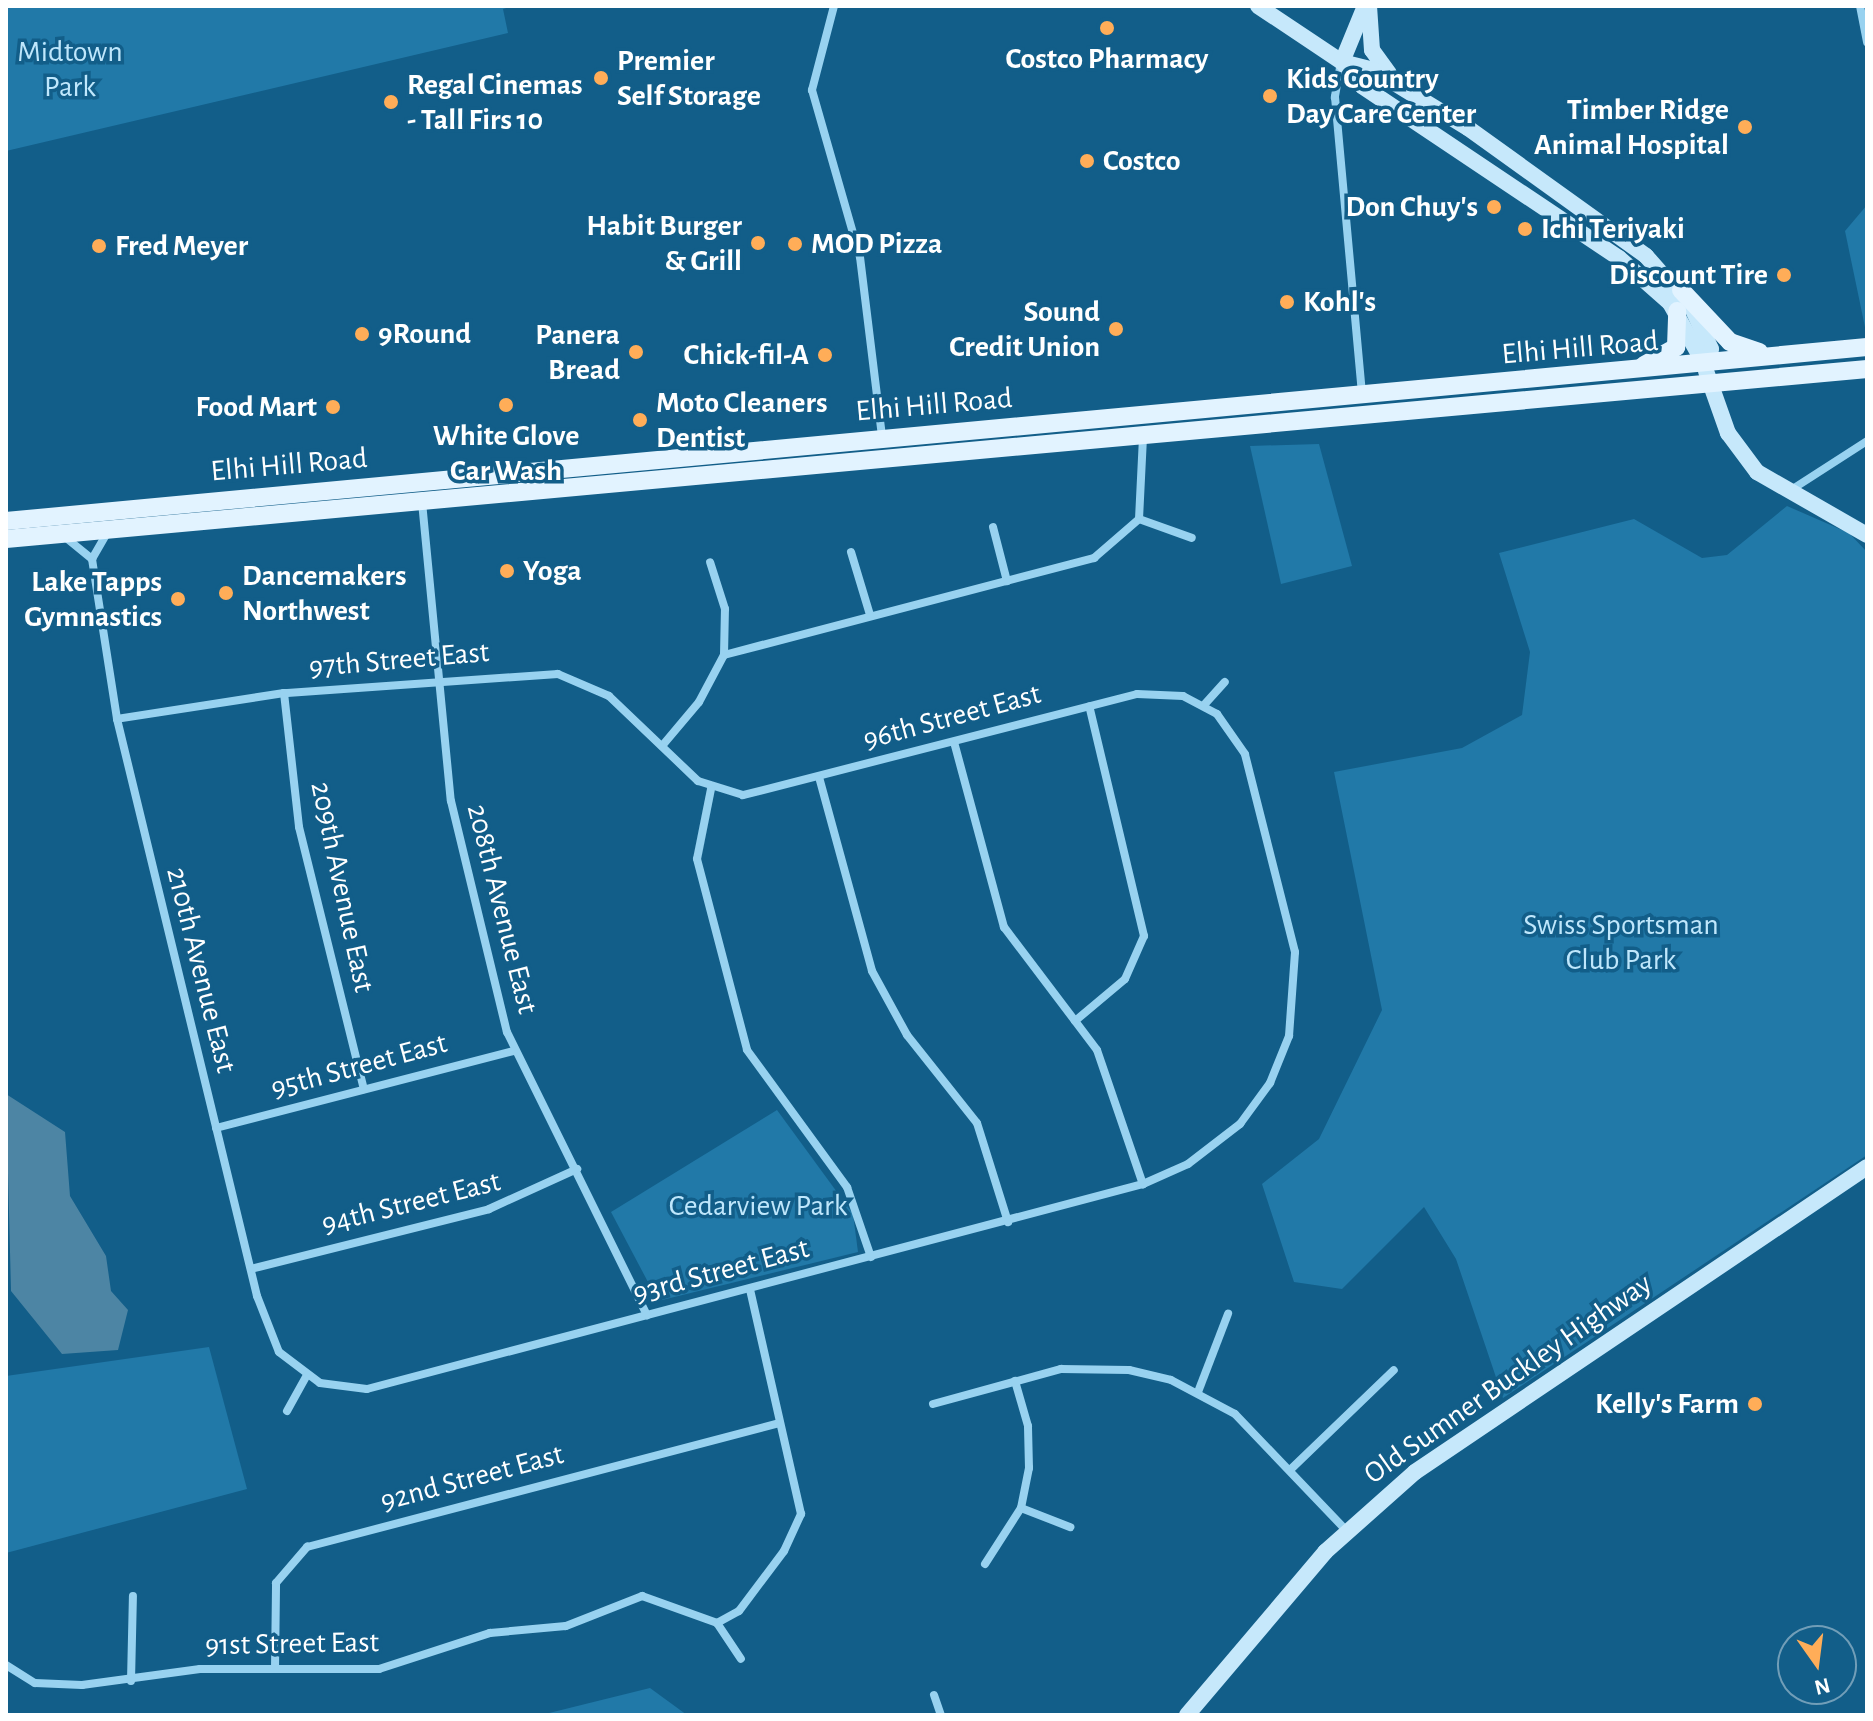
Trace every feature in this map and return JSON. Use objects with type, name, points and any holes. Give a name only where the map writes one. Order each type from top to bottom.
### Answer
[{"type":"main road","points":[[1258,6],[1342,62],[1400,86],[1543,176],[1681,290],[1740,350],[1809,352]]},
{"type":"main road","points":[[1342,62],[1367,6]]},
{"type":"main road","points":[[1367,6],[1372,50],[1400,86]]},
{"type":"main road","points":[[1342,62],[1362,86],[1619,258],[1677,311],[1740,452],[1787,493],[1867,535]]},
{"type":"main road","points":[[1681,290],[1711,349],[1707,374]]},
{"type":"main road","points":[[1591,375],[1662,359],[1676,347],[1677,311]]},
{"type":"main road","name":"Elhi Hill Road","points":[[6,539],[1143,435],[1707,374],[1809,352],[1867,347]]},
{"type":"main road","name":"Elhi Hill Road","points":[[6,521],[1591,375],[1867,369]]},
{"type":"main road","name":"Old Sumner Buckley Highway","points":[[1187,1715],[1347,1531],[1464,1436],[1867,1167]]},
{"type":"street","points":[[834,6],[812,90],[860,257],[885,459]]},
{"type":"street","points":[[1860,6],[1867,42]]},
{"type":"street","points":[[1342,62],[1335,97],[1362,395]]},
{"type":"street","points":[[724,655],[1094,558],[1139,519],[1143,435]]},
{"type":"street","points":[[1787,493],[1867,441]]},
{"type":"street","name":"208th Avenue East","points":[[421,482],[451,801],[513,1051],[577,1169],[647,1315]]},
{"type":"street","points":[[1139,519],[1192,538]]},
{"type":"street","points":[[993,527],[1007,581]]},
{"type":"street","points":[[61,534],[92,559],[109,530]]},
{"type":"street","points":[[851,552],[870,615]]},
{"type":"street","name":"210th Avenue East","points":[[92,559],[117,719],[266,1329],[306,1377]]},
{"type":"street","points":[[662,746],[699,702],[724,655],[723,600],[710,562]]},
{"type":"street","name":"97th Street East","points":[[117,719],[284,693],[539,673],[576,679],[609,696],[711,789]]},
{"type":"street","points":[[1204,705],[1225,682]]},
{"type":"street","name":"96th Street East","points":[[711,789],[754,794],[1153,692],[1204,705]]},
{"type":"street","name":"209th Avenue East","points":[[284,693],[299,827],[364,1089]]},
{"type":"street","name":"93rd Street East","points":[[306,1377],[367,1389],[1143,1184],[1205,1153],[1256,1105],[1289,1036],[1295,952],[1245,754],[1204,705]]},
{"type":"street","points":[[1075,1021],[1133,969],[1144,936],[1089,706]]},
{"type":"street","points":[[954,742],[1004,927],[1075,1021],[1112,1084],[1143,1184]]},
{"type":"street","points":[[819,777],[872,971],[907,1035],[977,1123],[1008,1222]]},
{"type":"street","points":[[711,789],[697,859],[747,1050],[847,1187],[871,1257]]},
{"type":"street","name":"95th Street East","points":[[216,1128],[513,1051]]},
{"type":"street","name":"94th Street East","points":[[251,1269],[489,1209],[577,1169]]},
{"type":"street","points":[[741,1659],[717,1623],[739,1611],[798,1527],[798,1494],[750,1289]]},
{"type":"street","points":[[1198,1392],[1228,1314]]},
{"type":"street","points":[[933,1404],[1061,1369],[1110,1369],[1198,1392],[1235,1414],[1347,1531]]},
{"type":"street","points":[[1290,1470],[1394,1370]]},
{"type":"street","points":[[287,1411],[306,1377]]},
{"type":"street","points":[[985,1564],[1021,1508],[1030,1444],[1015,1381]]},
{"type":"street","name":"92nd Street East","points":[[275,1669],[276,1583],[307,1547],[779,1423]]},
{"type":"street","points":[[1021,1508],[1070,1527]]},
{"type":"street","points":[[131,1681],[133,1596]]},
{"type":"street","name":"91st Street East","points":[[6,1665],[35,1683],[131,1681],[200,1669],[394,1667],[454,1642],[566,1626],[642,1596],[717,1623]]},
{"type":"street","points":[[934,1695],[941,1715]]},
{"type":"green space","name":"Midtown Park","points":[[6,6],[512,6],[503,9],[508,33],[6,151]]},
{"type":"green space","points":[[1867,205],[1867,332],[1866,332],[1845,231]]},
{"type":"green space","points":[[1319,444],[1352,566],[1281,584],[1250,446]]},
{"type":"green space","name":"Swiss Sportsman Club Park","points":[[1787,506],[1849,533],[1867,552],[1867,1155],[1503,1398],[1456,1259],[1424,1207],[1342,1289],[1294,1282],[1262,1184],[1319,1139],[1382,1010],[1334,772],[1462,748],[1522,715],[1530,652],[1499,553],[1634,519],[1702,558],[1727,555]]},
{"type":"green space","name":"Cedarview Park","points":[[777,1110],[853,1214],[858,1252],[658,1301],[611,1212]]},
{"type":"green space","points":[[209,1347],[247,1489],[6,1553],[6,1376]]},
{"type":"green space","points":[[650,1688],[687,1715],[541,1715]]},
{"type":"shaded area","points":[[6,1094],[65,1132],[70,1196],[106,1256],[111,1291],[128,1310],[118,1350],[62,1354],[11,1291]]},
{"type":"place","name":"Costco Pharmacy","points":[[1107,28]]},
{"type":"place","name":"Premier Self Storage","points":[[601,78]]},
{"type":"place","name":"Kids Country Day Care Center","points":[[1270,96]]},
{"type":"place","name":"Regal Cinemas - Tall Firs 10","points":[[391,102]]},
{"type":"place","name":"Timber Ridge Animal Hospital","points":[[1745,127]]},
{"type":"place","name":"Costco","points":[[1087,161]]},
{"type":"place","name":"Don Chuy's","points":[[1494,207]]},
{"type":"place","name":"Ichi Teriyaki","points":[[1525,229]]},
{"type":"place","name":"Habit Burger & Grill","points":[[758,243]]},
{"type":"place","name":"MOD Pizza","points":[[795,244]]},
{"type":"place","name":"Fred Meyer","points":[[99,246]]},
{"type":"place","name":"Discount Tire","points":[[1784,275]]},
{"type":"place","name":"Kohl's","points":[[1287,302]]},
{"type":"place","name":"Sound Credit Union","points":[[1116,329]]},
{"type":"place","name":"9Round","points":[[362,334]]},
{"type":"place","name":"Panera Bread","points":[[636,352]]},
{"type":"place","name":"Chick-fil-A","points":[[825,355]]},
{"type":"place","name":"White Glove Car Wash","points":[[506,405]]},
{"type":"place","name":"Food Mart","points":[[333,407]]},
{"type":"place","name":"Moto Cleaners Dentist","points":[[640,420]]},
{"type":"place","name":"Yoga","points":[[507,571]]},
{"type":"place","name":"Dancemakers Northwest","points":[[226,593]]},
{"type":"place","name":"Lake Tapps Gymnastics","points":[[178,599]]},
{"type":"place","name":"Kelly's Farm","points":[[1755,1404]]}]
